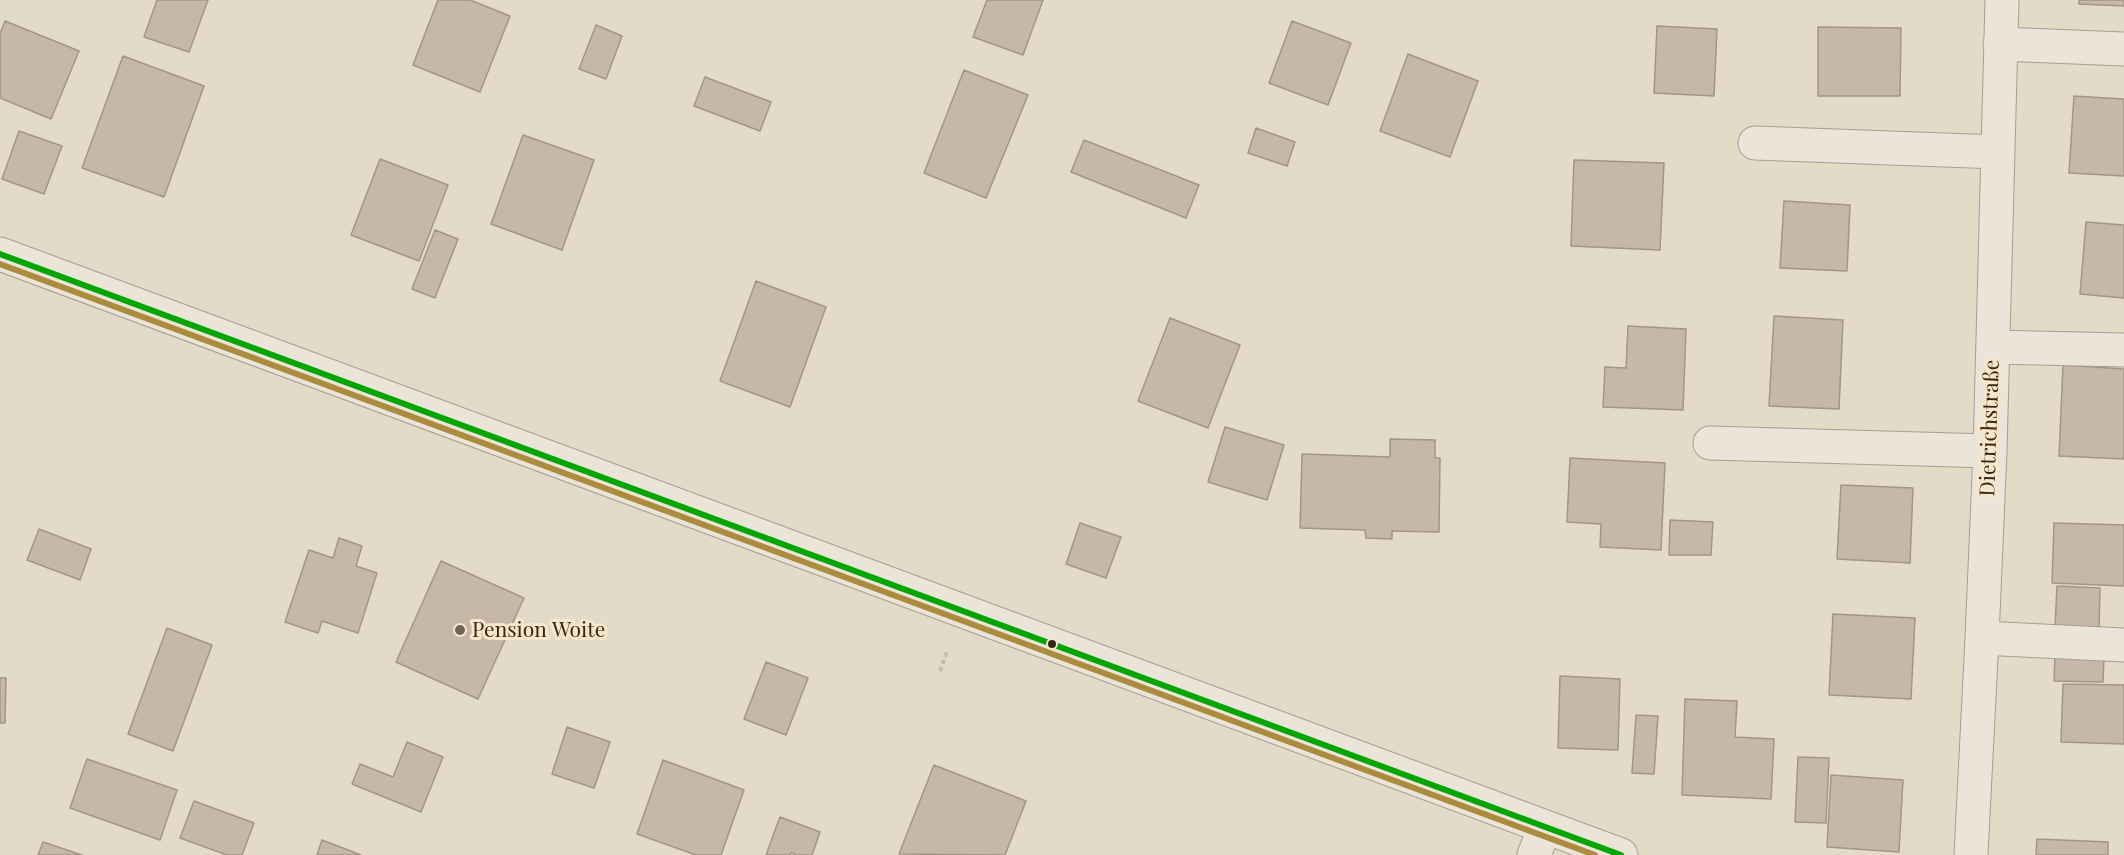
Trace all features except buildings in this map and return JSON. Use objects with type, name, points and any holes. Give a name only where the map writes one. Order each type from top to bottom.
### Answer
[{"type":"street","name":"Dietrichstraße","points":[[1971,855],[1990,451],[2002,0]]},
{"type":"street","points":[[2000,44],[2124,50]]},
{"type":"street","points":[[1755,142],[1998,152]]},
{"type":"street","points":[[0,254],[264,350],[1051,645],[1539,841],[1621,855]]},
{"type":"street","points":[[1993,347],[2124,350]]},
{"type":"street","points":[[1710,443],[1990,451]]},
{"type":"street","points":[[1982,638],[2124,645]]},
{"type":"transit line","points":[[0,254],[1621,855]]},
{"type":"transit line","points":[[0,264],[1595,855]]},
{"type":"place","name":"Pension Woite","points":[[460,630]]}]
